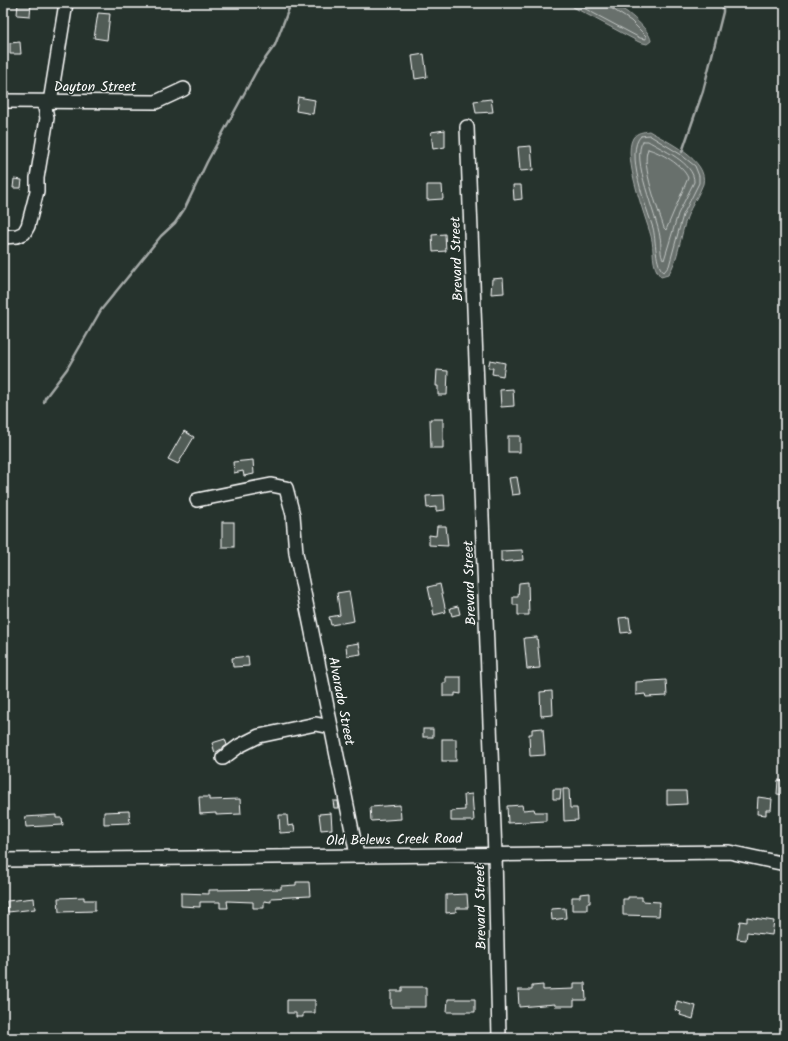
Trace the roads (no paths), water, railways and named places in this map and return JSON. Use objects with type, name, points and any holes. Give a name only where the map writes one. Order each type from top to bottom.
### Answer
[{"type":"street","points":[[3,237],[17,236],[24,232],[28,226],[37,191],[37,178],[47,118],[47,102],[66,3]]},
{"type":"street","name":"Dayton Street","points":[[3,101],[156,102],[184,89]]},
{"type":"street","name":"Brevard Street","points":[[467,127],[495,854],[499,1038]]},
{"type":"street","name":"Alvarado Street","points":[[197,500],[271,485],[286,488],[293,515],[296,553],[357,855]]},
{"type":"street","points":[[223,758],[239,746],[260,736],[316,724],[331,727]]},
{"type":"street","name":"Old Belews Creek Road","points":[[3,860],[729,852],[785,864]]},
{"type":"water","points":[[602,2],[616,5],[641,24],[646,30],[651,41],[647,44],[639,42],[573,7],[572,3]]},
{"type":"water","points":[[649,131],[685,152],[693,159],[703,175],[703,184],[687,217],[675,262],[668,275],[661,277],[655,268],[651,236],[632,172],[630,158],[630,147],[633,138],[638,133]]},
{"type":"waterway","points":[[44,402],[45,398],[67,369],[101,310],[161,236],[175,223],[185,208],[207,162],[257,70],[275,45],[291,3]]},
{"type":"waterway","points":[[682,152],[703,91],[723,12],[723,3]]},
{"type":"waterway","points":[[774,3],[785,6]]}]
